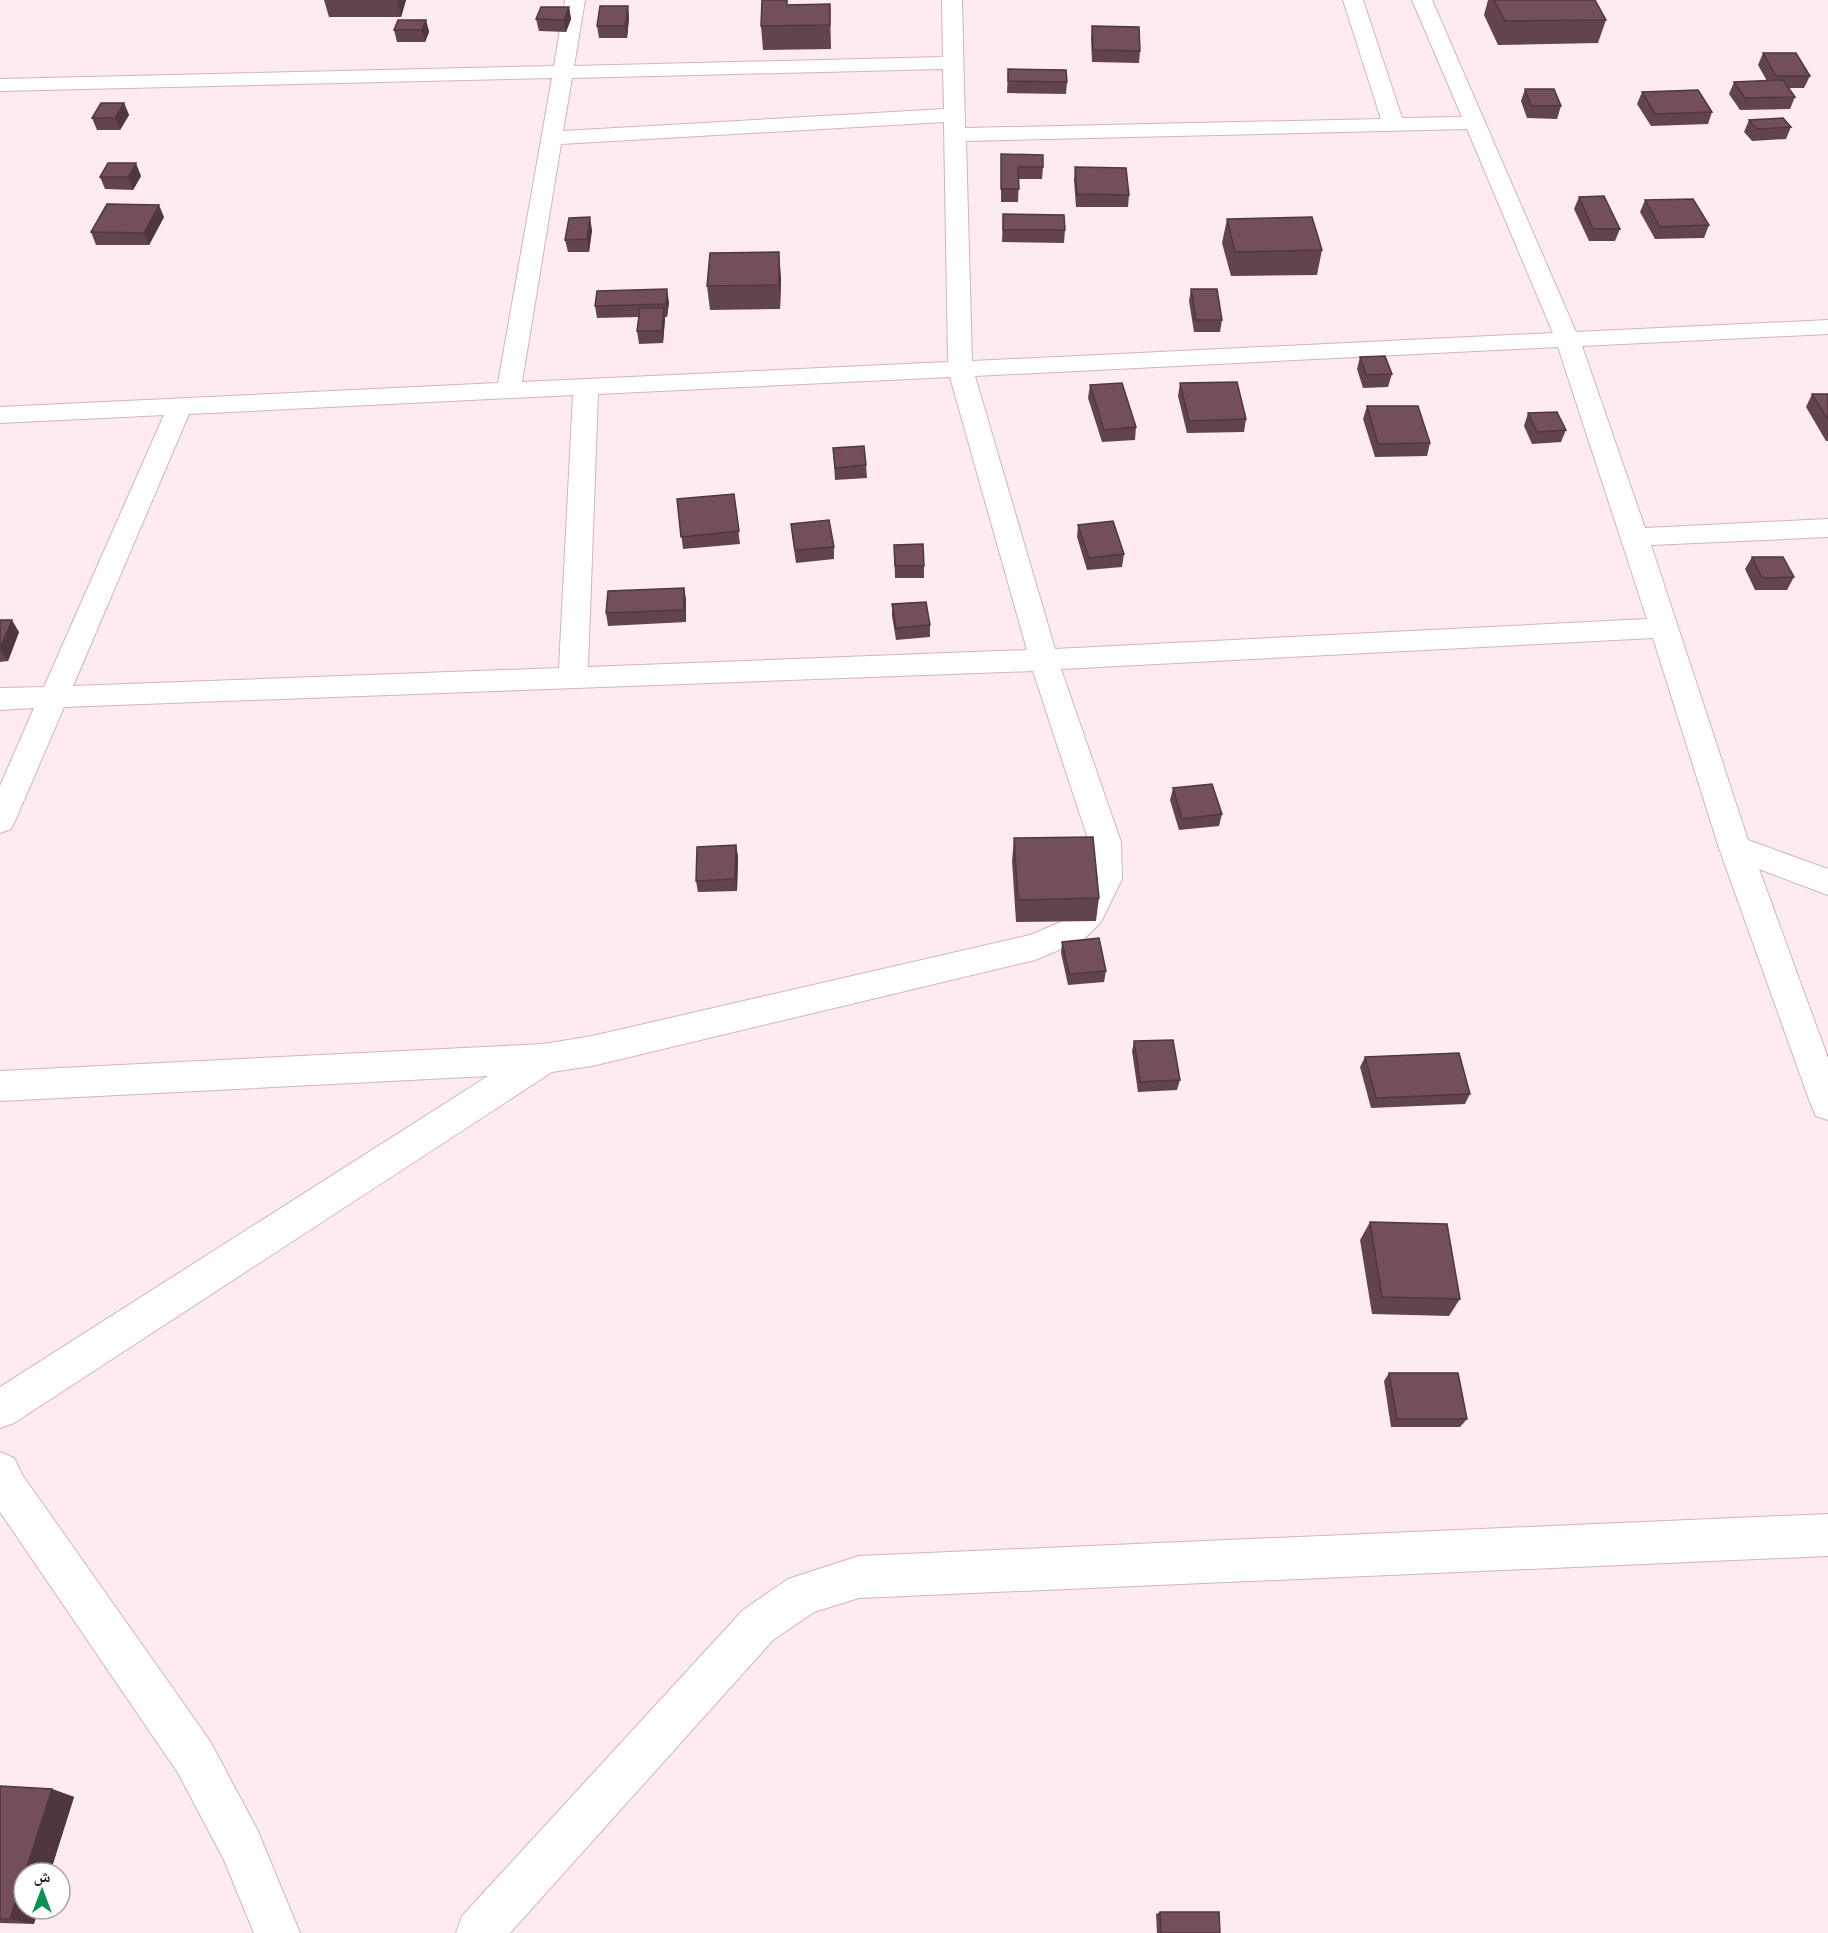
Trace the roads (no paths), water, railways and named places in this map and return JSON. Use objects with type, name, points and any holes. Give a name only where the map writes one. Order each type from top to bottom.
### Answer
[{"type":"street","points":[[509,389],[575,0]]},
{"type":"street","points":[[0,1086],[543,1059],[592,1050],[1035,947],[1072,931],[1090,913],[1106,879],[1105,842],[1044,660],[960,367],[952,0]]},
{"type":"street","points":[[1353,0],[1394,126]]},
{"type":"street","points":[[1422,0],[1568,338],[1735,848],[1828,1105]]},
{"type":"street","points":[[0,85],[563,70],[952,63]]},
{"type":"street","points":[[551,138],[955,125],[1394,126],[1475,123]]},
{"type":"street","points":[[0,415],[1828,327]]},
{"type":"street","points":[[573,676],[586,385]]},
{"type":"street","points":[[0,821],[180,406]]},
{"type":"street","points":[[1635,537],[1828,528]]},
{"type":"street","points":[[0,699],[1044,660],[1664,628]]},
{"type":"street","points":[[1735,848],[1828,882]]},
{"type":"street","points":[[0,1409],[543,1059]]},
{"type":"street","points":[[0,1472],[9,1490],[194,1757],[241,1845],[277,1933]]},
{"type":"street","points":[[479,1933],[758,1625],[803,1594],[858,1577],[1828,1534]]}]
